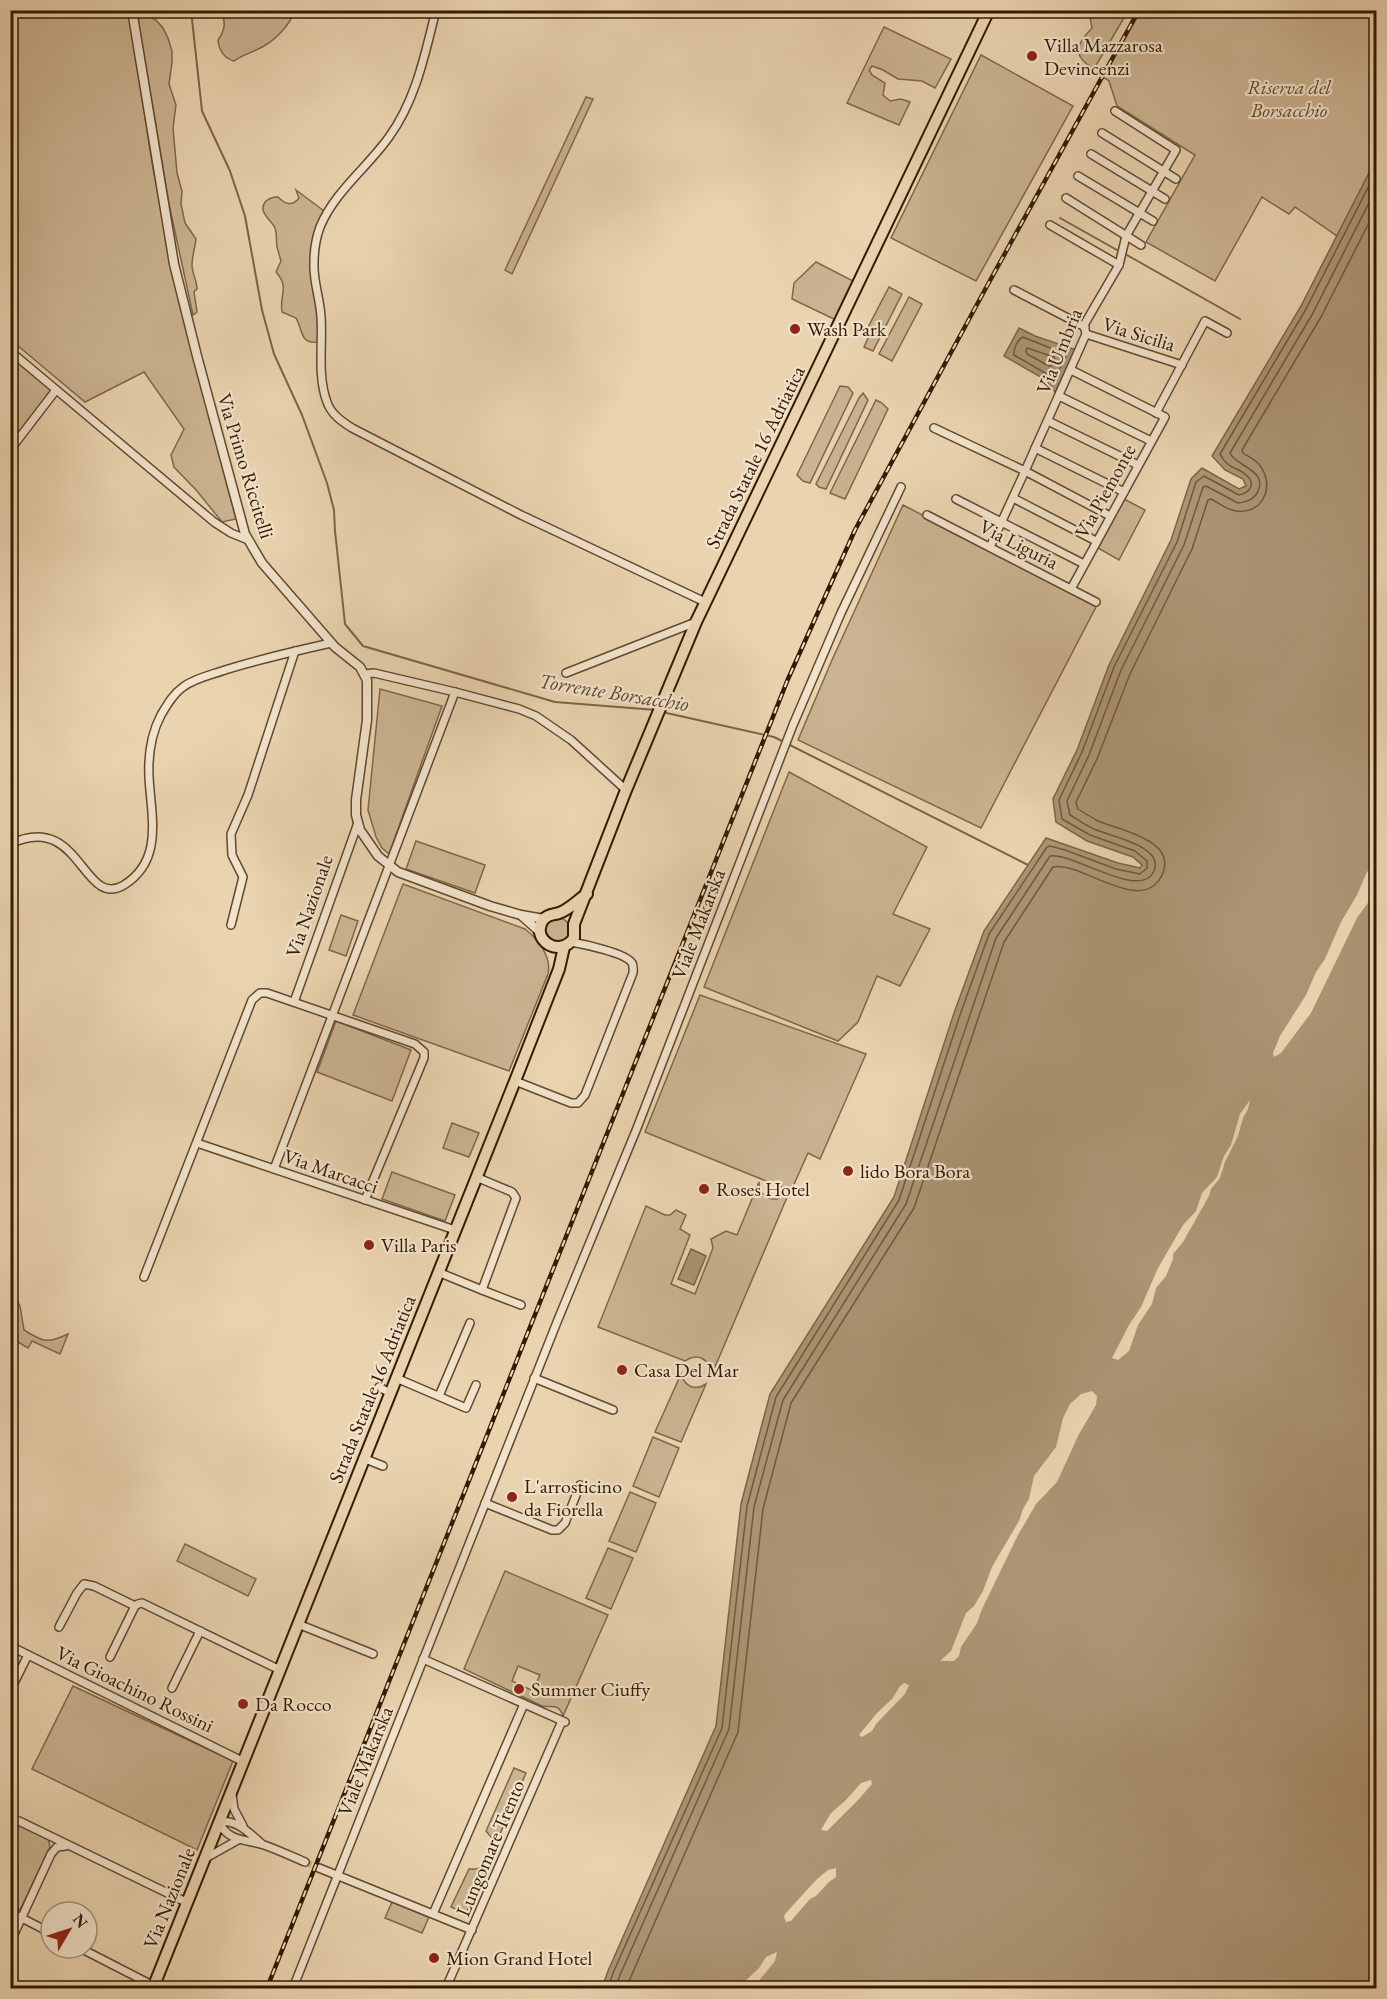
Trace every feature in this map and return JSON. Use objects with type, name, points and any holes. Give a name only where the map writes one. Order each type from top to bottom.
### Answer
[{"type":"main road","name":"Strada Statale 16 Adriatica","points":[[219,1822],[515,1081],[645,742],[705,602],[988,10]]},
{"type":"main road","points":[[560,912],[569,916],[568,939],[545,942],[540,932],[544,919],[548,915],[560,912],[587,894]]},
{"type":"main road","name":"Via Nazionale","points":[[153,1987],[219,1822]]},
{"type":"street","name":"Via Primo Riccitelli","points":[[132,10],[174,264],[237,508],[248,540],[259,559],[331,643],[360,667],[365,674]]},
{"type":"street","points":[[436,10],[420,74],[401,118],[384,144],[337,198],[322,222],[318,235],[314,271],[321,317],[323,382],[328,405],[335,416],[355,429],[521,515],[705,602]]},
{"type":"street","name":"Via Umbria","points":[[990,547],[1071,370],[1086,331],[1084,325],[1119,265],[1126,236],[1176,150],[1115,111]]},
{"type":"street","points":[[1102,133],[1176,179]]},
{"type":"street","points":[[1091,154],[1165,199]]},
{"type":"street","points":[[1078,176],[1153,221]]},
{"type":"street","points":[[1066,198],[1141,245]]},
{"type":"street","points":[[1050,225],[1119,265]]},
{"type":"street","name":"Via Sicilia","points":[[1014,290],[1086,331],[1182,364]]},
{"type":"street","points":[[1071,370],[1156,413],[1205,321],[1227,333]]},
{"type":"street","points":[[10,351],[214,522],[248,540]]},
{"type":"street","points":[[10,450],[56,390]]},
{"type":"street","points":[[1059,396],[1151,441]]},
{"type":"street","name":"Via Piemonte","points":[[1071,589],[1165,417],[1156,413]]},
{"type":"street","points":[[1048,421],[1138,465]]},
{"type":"street","points":[[934,428],[1110,516]]},
{"type":"street","points":[[1035,448],[1124,492]]},
{"type":"street","name":"Viale Makarska","points":[[293,1989],[534,1378],[637,1128],[793,725],[837,623],[901,487]]},
{"type":"street","points":[[1013,498],[1096,541]]},
{"type":"street","points":[[956,500],[1084,564]]},
{"type":"street","name":"Via Liguria","points":[[927,515],[1096,602]]},
{"type":"street","points":[[566,673],[696,622]]},
{"type":"street","points":[[10,844],[34,836],[52,839],[70,851],[100,886],[112,889],[123,885],[142,868],[152,848],[150,754],[156,727],[170,700],[182,687],[198,679],[246,663],[331,643]]},
{"type":"street","points":[[231,925],[243,878],[231,851],[231,834],[248,795],[295,651]]},
{"type":"street","points":[[365,674],[455,692],[519,709],[542,718],[576,744],[626,790]]},
{"type":"street","name":"Via Nazionale","points":[[365,674],[368,696],[367,720],[356,800],[358,823],[368,845],[390,867],[413,878],[521,915]]},
{"type":"street","points":[[274,1169],[455,692]]},
{"type":"street","name":"Via Nazionale","points":[[294,1002],[358,823]]},
{"type":"street","points":[[521,915],[544,919]]},
{"type":"street","points":[[521,915],[540,932]]},
{"type":"street","points":[[515,1081],[571,1103],[578,1103],[584,1098],[634,970],[628,960],[568,939]]},
{"type":"street","points":[[144,1277],[253,998],[258,993],[265,992],[294,1002],[417,1045],[423,1050],[424,1054],[365,1200]]},
{"type":"street","name":"Via Marcacci","points":[[197,1143],[456,1230]]},
{"type":"street","points":[[476,1177],[512,1192],[516,1198],[482,1290]]},
{"type":"street","points":[[438,1272],[521,1305]]},
{"type":"street","points":[[439,1396],[470,1323]]},
{"type":"street","points":[[396,1378],[466,1408],[476,1385]]},
{"type":"street","points":[[534,1378],[613,1410]]},
{"type":"street","points":[[379,1387],[390,1393]]},
{"type":"street","points":[[363,1458],[383,1466]]},
{"type":"street","points":[[485,1503],[552,1530],[558,1530],[565,1522],[580,1485]]},
{"type":"street","points":[[59,1627],[78,1590],[84,1584],[94,1586],[137,1605],[142,1603],[280,1670]]},
{"type":"street","points":[[110,1657],[137,1605]]},
{"type":"street","points":[[298,1624],[373,1654]]},
{"type":"street","points":[[172,1688],[200,1631]]},
{"type":"street","name":"Via Gioachino Rossini","points":[[10,1646],[244,1762]]},
{"type":"street","points":[[10,1691],[28,1655]]},
{"type":"street","points":[[423,1659],[524,1704]]},
{"type":"street","name":"Lungomare Trento","points":[[433,1914],[524,1704],[564,1721],[447,1989]]},
{"type":"street","points":[[231,1790],[232,1803],[244,1828]]},
{"type":"street","points":[[19,1821],[186,1902]]},
{"type":"street","points":[[219,1822],[230,1822],[244,1828],[262,1844]]},
{"type":"street","points":[[219,1822],[224,1830],[238,1840],[262,1844],[305,1862]]},
{"type":"street","points":[[204,1858],[238,1840]]},
{"type":"street","points":[[10,1942],[52,1852],[60,1846],[71,1847]]},
{"type":"street","points":[[319,1868],[472,1930]]},
{"type":"street","points":[[10,1912],[39,1927]]},
{"type":"street","points":[[99,1958],[153,1987]]},
{"type":"green space","points":[[222,10],[294,11],[286,26],[273,39],[234,61],[225,56],[218,40],[224,26]]},
{"type":"green space","points":[[11,11],[127,11],[153,168],[179,302],[236,519],[222,522],[174,467],[171,455],[184,429],[144,372],[85,402],[11,340]]},
{"type":"green space","points":[[1089,11],[1128,11],[1094,69],[1082,59],[1078,50],[1082,40],[1092,28]]},
{"type":"green space","name":"Riserva del Borsacchio","points":[[1141,11],[1376,11],[1376,263],[1295,207],[1289,214],[1262,197],[1215,281],[1146,242],[1195,155],[1117,106],[1109,81],[1103,77]]},
{"type":"green space","points":[[142,12],[156,20],[163,28],[172,51],[169,84],[176,105],[173,128],[177,173],[182,191],[181,204],[185,223],[196,239],[192,265],[197,286],[194,292],[197,312],[193,315],[169,204],[137,13]]},
{"type":"green space","points":[[884,27],[951,59],[935,88],[922,81],[898,79],[872,66],[869,70],[872,75],[885,83],[883,95],[890,101],[901,99],[910,102],[899,125],[847,103]]},
{"type":"green space","points":[[981,55],[1073,106],[976,281],[891,238]]},
{"type":"green space","points":[[586,97],[593,99],[512,274],[505,270]]},
{"type":"green space","points":[[296,190],[324,211],[320,219],[313,288],[318,318],[318,342],[305,339],[296,318],[282,312],[283,287],[276,272],[281,261],[276,230],[263,209],[265,202],[278,197],[288,204],[294,203],[299,198]]},
{"type":"green space","points":[[816,262],[857,283],[838,321],[792,299],[794,283]]},
{"type":"green space","points":[[889,287],[902,294],[873,351],[864,347],[869,336],[865,333]]},
{"type":"green space","points":[[909,297],[922,304],[892,361],[879,354]]},
{"type":"green space","points":[[11,353],[53,390],[11,447]]},
{"type":"green space","points":[[840,386],[848,387],[853,393],[810,483],[803,481],[797,475]]},
{"type":"green space","points":[[863,393],[868,400],[826,489],[819,487],[816,484]]},
{"type":"green space","points":[[876,400],[888,409],[845,499],[830,493]]},
{"type":"green space","points":[[1124,499],[1145,510],[1119,560],[1098,548]]},
{"type":"green space","points":[[903,505],[1097,605],[981,828],[798,740]]},
{"type":"green space","points":[[380,689],[442,706],[389,854],[382,848],[376,837],[368,810]]},
{"type":"green space","points":[[789,772],[927,847],[893,914],[930,929],[900,986],[877,976],[858,1022],[838,1041],[704,987]]},
{"type":"green space","points":[[416,841],[485,865],[475,893],[406,869]]},
{"type":"green space","points":[[403,884],[525,929],[543,949],[548,961],[548,974],[509,1071],[353,1015]]},
{"type":"green space","points":[[341,915],[358,921],[346,956],[329,950]]},
{"type":"green space","points":[[558,918],[563,919],[569,925],[569,935],[563,941],[558,942],[553,941],[547,935],[546,930],[547,925],[553,919]]},
{"type":"green space","points":[[700,995],[866,1054],[820,1159],[808,1153],[791,1191],[645,1132]]},
{"type":"green space","points":[[336,1021],[411,1050],[392,1101],[317,1072]]},
{"type":"green space","points":[[452,1123],[479,1133],[469,1157],[443,1148]]},
{"type":"green space","points":[[392,1172],[455,1195],[445,1221],[382,1199]]},
{"type":"green space","points":[[759,1182],[760,1189],[766,1197],[777,1199],[787,1193],[788,1195],[712,1374],[708,1364],[702,1358],[694,1357],[685,1361],[598,1327],[646,1206],[665,1215],[670,1215],[676,1210],[686,1215],[680,1229],[690,1235],[671,1284],[695,1294],[713,1248],[711,1239],[726,1231],[737,1235]]},
{"type":"green space","points":[[10,1300],[17,1301],[20,1306],[24,1330],[30,1334],[50,1340],[68,1334],[60,1354],[32,1341],[28,1348],[11,1338]]},
{"type":"green space","points":[[681,1374],[688,1385],[698,1387],[706,1384],[681,1442],[655,1432]]},
{"type":"green space","points":[[653,1437],[679,1448],[659,1497],[633,1486]]},
{"type":"green space","points":[[630,1492],[656,1503],[636,1552],[609,1541]]},
{"type":"green space","points":[[185,1544],[256,1579],[248,1596],[177,1561]]},
{"type":"green space","points":[[608,1548],[633,1558],[611,1609],[586,1598]]},
{"type":"green space","points":[[505,1571],[608,1615],[563,1716],[555,1707],[542,1706],[464,1669]],"holes":[[[518,1666],[540,1675],[533,1691],[512,1681]]]},
{"type":"green space","points":[[73,1686],[233,1761],[197,1850],[32,1769]]},
{"type":"green space","points":[[514,1768],[526,1773],[495,1846],[486,1831]]},
{"type":"green space","points":[[20,1824],[48,1838],[50,1847],[20,1910],[11,1905],[10,1842]]},
{"type":"green space","points":[[487,1865],[466,1914],[451,1907],[469,1869]]},
{"type":"green space","points":[[392,1902],[429,1917],[422,1933],[385,1918]]},
{"type":"water","points":[[1376,159],[1376,1988],[602,1988],[716,1726],[741,1504],[770,1394],[894,1197],[954,1013],[984,931],[1046,838],[1118,863],[1140,868],[1142,865],[1133,857],[1087,841],[1056,822],[1053,799],[1077,750],[1109,665],[1171,540],[1191,479],[1202,468],[1239,489],[1246,486],[1243,479],[1225,470],[1212,456],[1301,306]]},
{"type":"water","points":[[1019,328],[1076,350],[1055,392],[1046,380],[1004,356]]},
{"type":"water","points":[[691,1249],[706,1256],[694,1285],[678,1279]]},
{"type":"pier","points":[[1376,857],[1375,893],[1357,918],[1311,1013],[1281,1053],[1274,1057],[1273,1053],[1280,1036],[1306,995],[1341,922]]},
{"type":"pier","points":[[1250,1100],[1220,1178],[1211,1189],[1183,1242],[1173,1254],[1166,1276],[1156,1288],[1152,1304],[1138,1325],[1129,1351],[1118,1360],[1112,1358],[1141,1307],[1158,1268],[1183,1225],[1196,1211],[1202,1193],[1217,1177],[1224,1156],[1231,1145],[1240,1114]]},
{"type":"pier","points":[[1092,1391],[1097,1396],[1096,1405],[1079,1434],[1057,1482],[1036,1504],[1018,1535],[977,1623],[961,1647],[959,1656],[954,1661],[940,1661],[951,1651],[966,1613],[974,1606],[983,1591],[992,1567],[1019,1521],[1029,1499],[1034,1476],[1056,1447],[1063,1418],[1070,1404],[1081,1394]]},
{"type":"pier","points":[[904,1683],[909,1685],[905,1694],[872,1731],[862,1737],[859,1735],[892,1699]]},
{"type":"pier","points":[[871,1780],[872,1784],[827,1831],[821,1830],[831,1813],[861,1783]]},
{"type":"pier","points":[[836,1868],[836,1877],[810,1899],[791,1921],[786,1922],[785,1914],[817,1879],[828,1870]]},
{"type":"pier","points":[[777,1952],[775,1961],[753,1988],[738,1988],[759,1968],[766,1957]]},
{"type":"waterway","points":[[191,10],[202,111],[230,171],[245,216],[262,310],[274,354],[302,415],[327,483],[334,510],[345,624],[363,646],[555,702],[656,710]]},
{"type":"waterway","points":[[1060,218],[1117,250]]},
{"type":"waterway","points":[[1125,254],[1240,319]]},
{"type":"waterway","name":"Torrente Borsacchio","points":[[662,712],[774,737],[1028,865]]},
{"type":"tunnel","points":[[305,1862],[319,1868]]},
{"type":"railway","points":[[267,1988],[788,679],[855,530],[1139,10]]},
{"type":"place","name":"Villa Mazzarosa Devincenzi","points":[[1032,56]]},
{"type":"place","name":"Wash Park","points":[[795,329]]},
{"type":"place","name":"lido Bora Bora","points":[[848,1171]]},
{"type":"place","name":"Roses Hotel","points":[[704,1189]]},
{"type":"place","name":"Villa Paris","points":[[369,1245]]},
{"type":"place","name":"Casa Del Mar","points":[[622,1370]]},
{"type":"place","name":"L'arrosticino da Fiorella","points":[[512,1497]]},
{"type":"place","name":"Summer Ciuffy","points":[[519,1689]]},
{"type":"place","name":"Da Rocco","points":[[243,1704]]},
{"type":"place","name":"Mion Grand Hotel","points":[[434,1958]]}]
